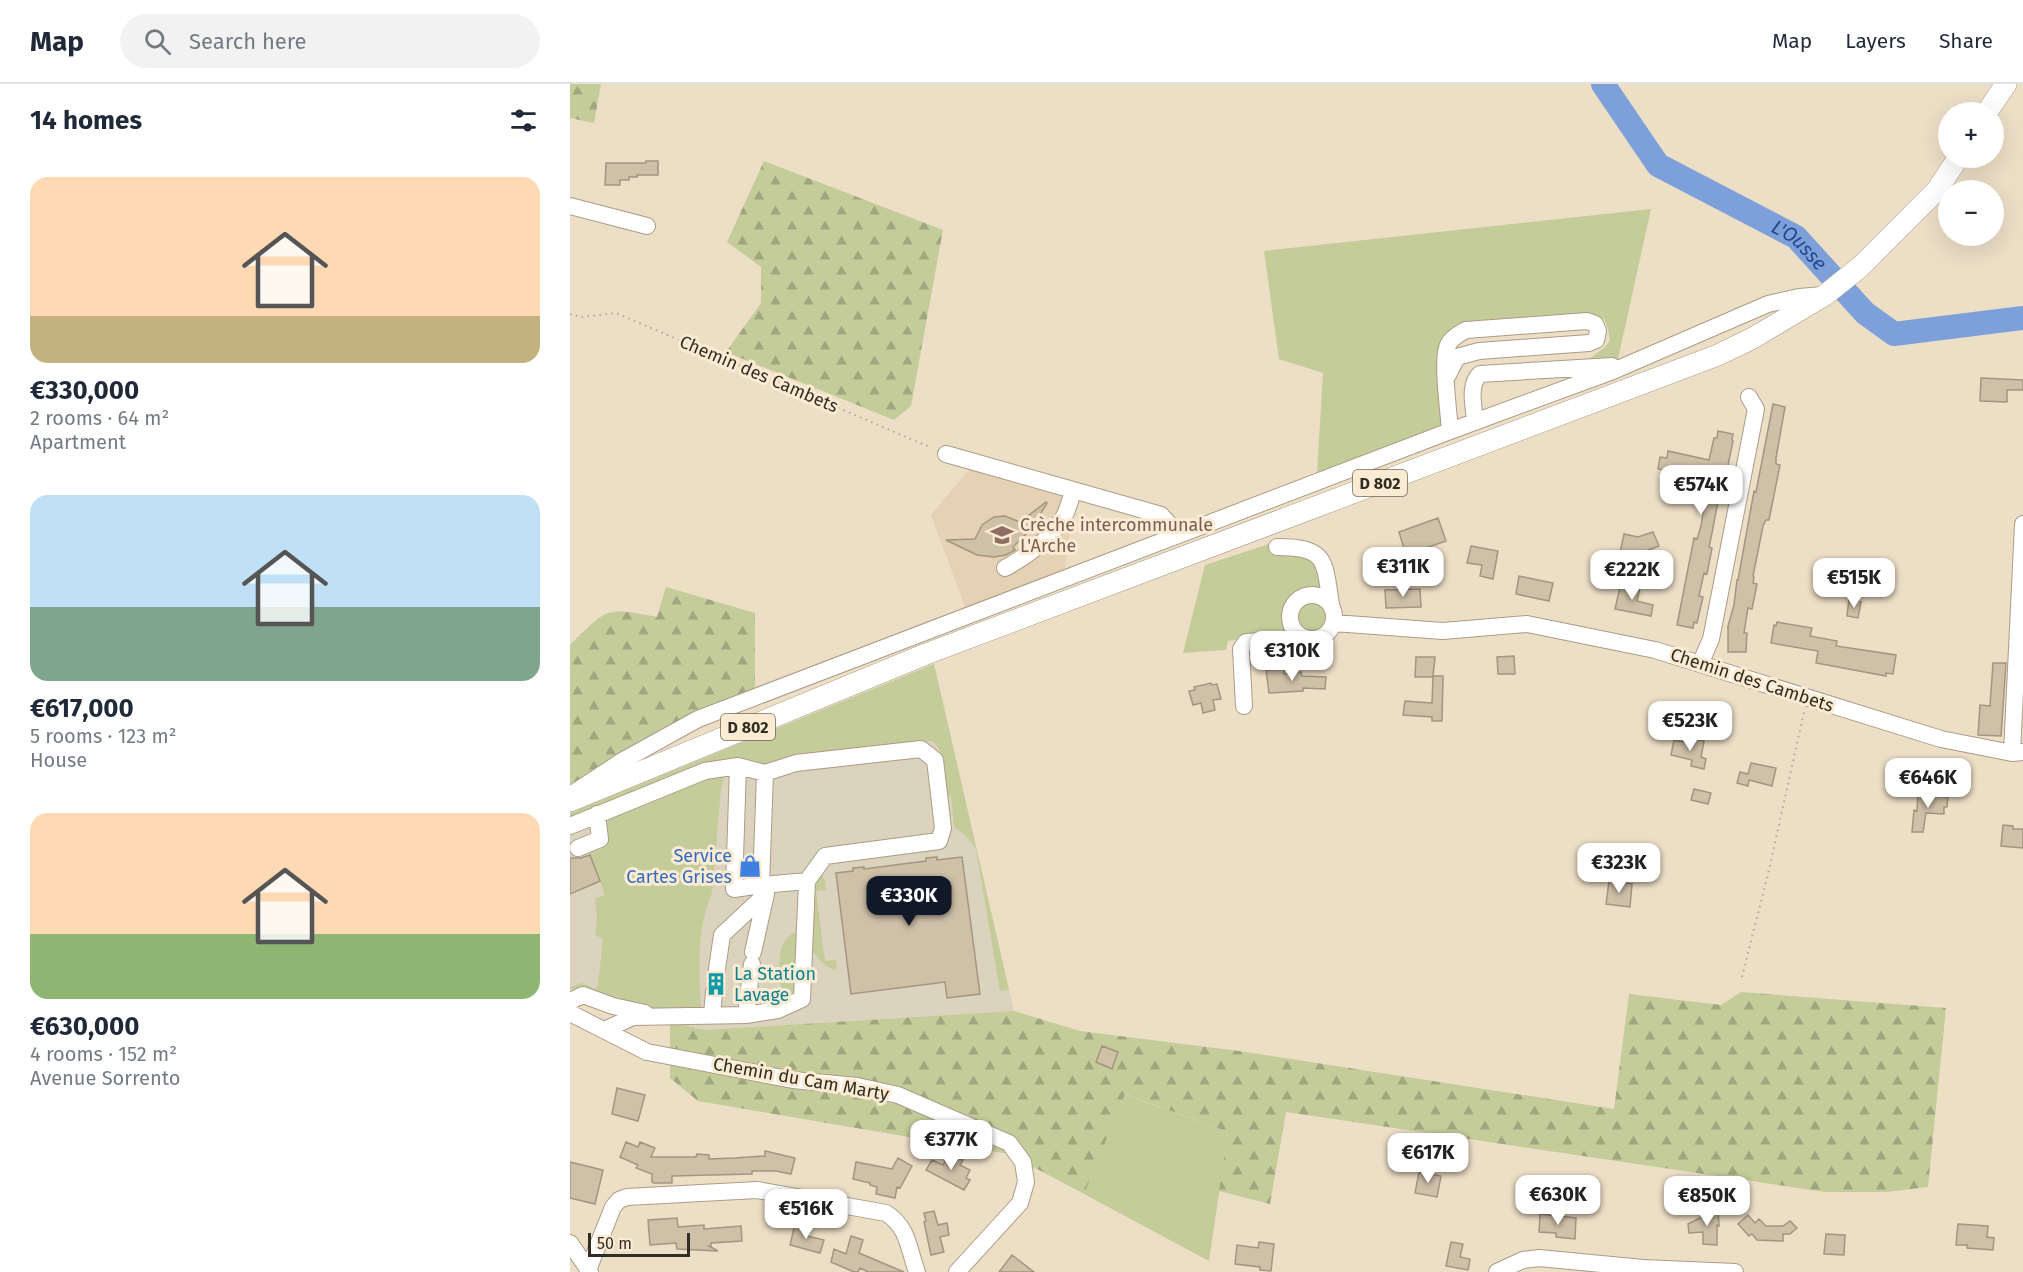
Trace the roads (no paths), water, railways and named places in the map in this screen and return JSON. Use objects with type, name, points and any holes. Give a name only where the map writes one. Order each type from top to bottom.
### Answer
[{"type":"main road","name":"D 802","points":[[570,801],[926,654],[1718,355],[1753,338],[1828,293],[1860,267],[1937,190],[1951,168]]},
{"type":"street","points":[[570,206],[647,226]]},
{"type":"street","points":[[570,795],[622,762],[698,719],[1450,430],[1628,365],[1768,304],[1828,293]]},
{"type":"street","points":[[1447,377],[1457,357],[1479,351],[1588,343],[1596,340],[1598,331],[1595,324],[1587,321],[1466,330],[1454,337],[1447,346],[1445,358],[1450,430]]},
{"type":"street","points":[[1475,422],[1473,388],[1474,380],[1480,374],[1628,365]]},
{"type":"street","points":[[1700,664],[1711,639],[1756,409],[1749,397]]},
{"type":"street","points":[[940,451],[1161,515],[1178,534]]},
{"type":"street","points":[[1005,568],[1023,558],[1043,542],[1064,518],[1074,491]]},
{"type":"street","points":[[2018,753],[2023,524]]},
{"type":"street","points":[[1277,547],[1290,547],[1317,554],[1324,563],[1334,610],[1334,623],[1326,634],[1319,638],[1305,638],[1299,635],[1290,622],[1289,614],[1296,600],[1310,594],[1318,595],[1331,604]]},
{"type":"street","name":"Chemin des Cambets","points":[[1334,623],[1443,631],[1527,624],[1655,650],[1941,739],[2018,753]]},
{"type":"street","points":[[1244,706],[1241,649],[1246,642],[1283,640],[1299,635]]},
{"type":"street","points":[[570,826],[705,771],[738,766],[765,773],[796,763],[921,749],[935,760],[943,828],[939,841],[825,856],[807,881],[802,999],[778,1010],[746,1015],[633,1017],[604,1030]]},
{"type":"street","points":[[738,766],[734,890],[764,889],[807,881]]},
{"type":"street","points":[[746,1015],[752,958],[764,889],[765,773]]},
{"type":"street","points":[[578,848],[600,839],[597,814]]},
{"type":"street","points":[[712,1015],[722,935],[764,889]]},
{"type":"street","points":[[570,1001],[583,995],[613,1006],[661,1016]]},
{"type":"street","name":"Chemin du Cam Marty","points":[[570,1013],[647,1052],[793,1080],[857,1086],[898,1095],[1009,1143],[1023,1162],[1026,1182],[1020,1203],[957,1272]]},
{"type":"street","points":[[589,1271],[613,1207],[619,1200],[627,1197],[757,1190],[885,1213],[897,1221],[903,1229],[917,1272]]},
{"type":"street","points":[[570,1244],[589,1271]]},
{"type":"street","points":[[1497,1272],[1523,1260],[1539,1258],[1592,1268],[1735,1272]]},
{"type":"waterway","name":"L'Ousse","points":[[1603,84],[1658,165],[1796,237],[1865,313],[1894,334],[2023,318]]},
{"type":"place","name":"Crèche intercommunale L'Arche","points":[[1002,535]]},
{"type":"place","name":"Service Cartes Grises","points":[[750,866]]},
{"type":"place","name":"La Station Lavage","points":[[716,984]]}]
